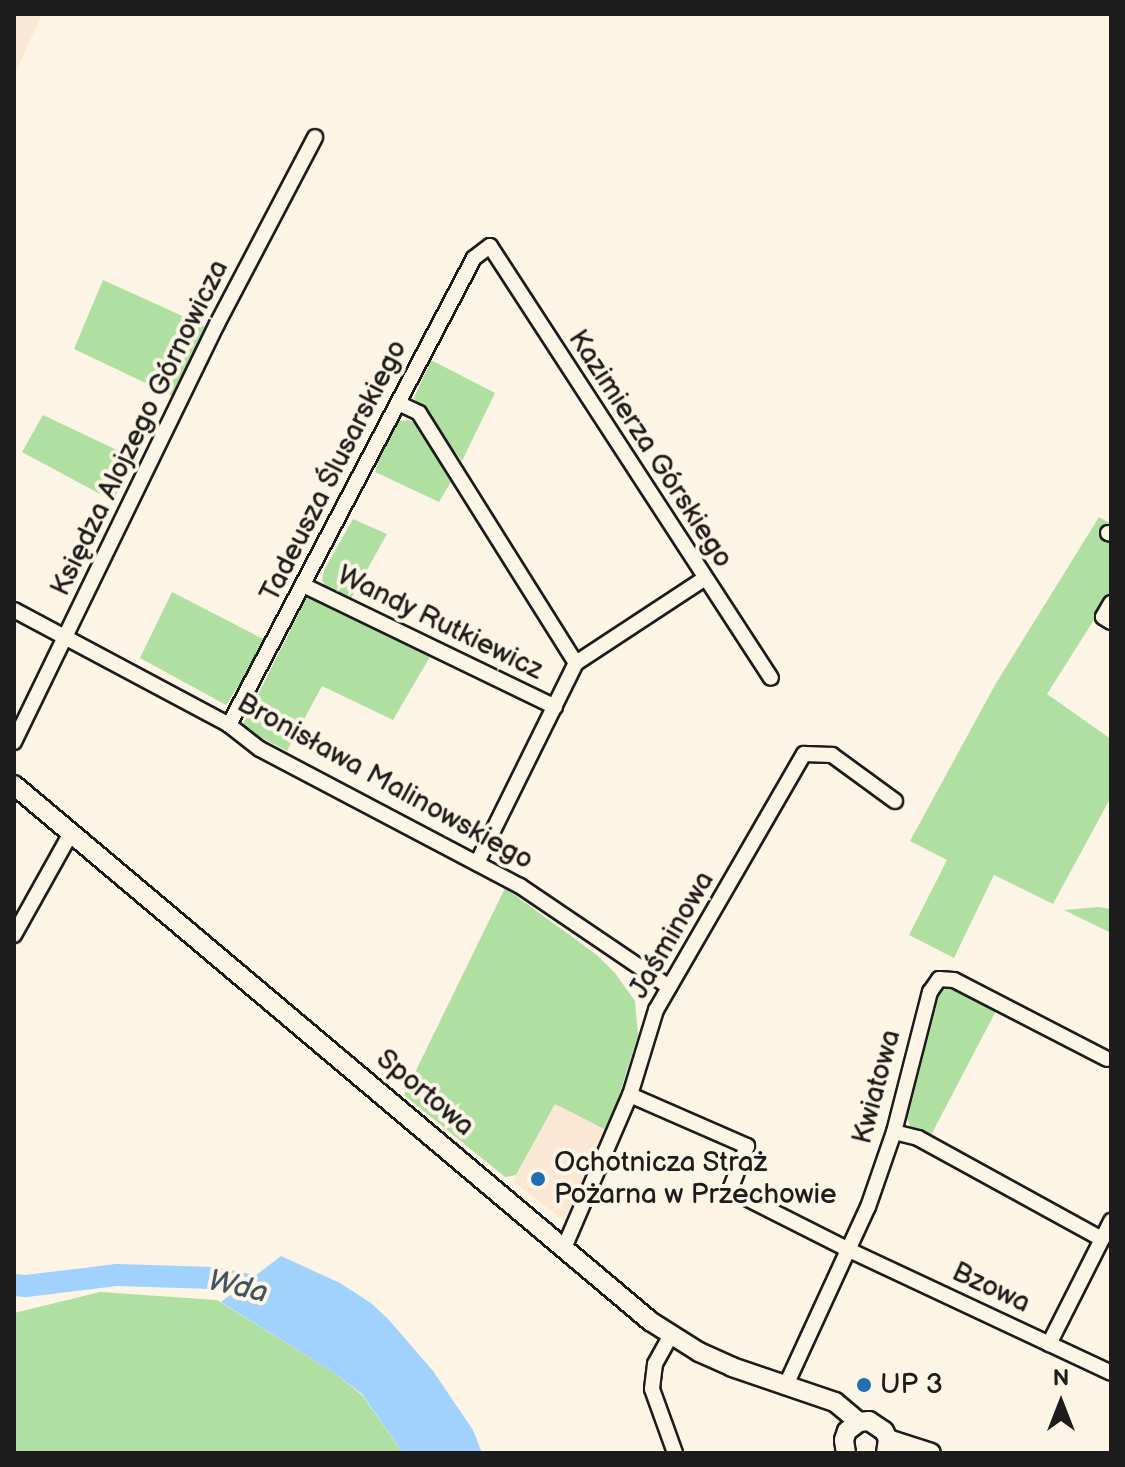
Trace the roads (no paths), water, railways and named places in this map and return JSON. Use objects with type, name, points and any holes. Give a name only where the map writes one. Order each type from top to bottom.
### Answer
[{"type":"street","name":"Księdza Alojzego Górnowicza","points":[[14,742],[217,324],[315,137]]},
{"type":"street","name":"Tadeusza Ślusarskiego","points":[[229,725],[474,258],[490,246]]},
{"type":"street","name":"Kazimierza Górskiego","points":[[490,246],[771,678]]},
{"type":"street","points":[[398,403],[419,413],[576,663]]},
{"type":"street","points":[[477,863],[576,663],[704,579]]},
{"type":"street","name":"Wandy Rutkiewicz","points":[[303,585],[555,707]]},
{"type":"street","points":[[1111,603],[1103,617],[1111,622]]},
{"type":"street","name":"Bronisława Malinowskiego","points":[[14,610],[229,725],[260,749],[520,886],[669,987]]},
{"type":"street","name":"Jaśminowa","points":[[564,1248],[630,1095],[656,1010],[804,754],[832,755],[895,801]]},
{"type":"street","name":"Sportowa","points":[[14,785],[671,1335],[732,1367],[825,1401],[847,1442]]},
{"type":"street","points":[[14,935],[71,833]]},
{"type":"street","name":"Kwiatowa","points":[[786,1385],[849,1250],[894,1132],[930,992],[939,979],[954,980],[1107,1059]]},
{"type":"street","name":"Bzowa","points":[[630,1095],[747,1146],[730,1190],[849,1250],[1111,1373]]},
{"type":"street","points":[[894,1132],[918,1138],[1102,1239]]},
{"type":"street","points":[[1049,1344],[1111,1221]]},
{"type":"street","points":[[671,1335],[655,1364],[652,1389],[675,1453]]},
{"type":"street","points":[[847,1442],[877,1424],[887,1446],[931,1453]]},
{"type":"water","points":[[281,1256],[340,1283],[371,1303],[389,1320],[433,1371],[473,1430],[482,1453],[403,1453],[362,1394],[333,1372],[221,1302]]},
{"type":"waterway","name":"Wda","points":[[14,1285],[117,1275],[213,1278],[271,1289]]},
{"type":"place","name":"Ochotnicza Straż Pożarna w Przechowie","points":[[538,1179]]},
{"type":"place","name":"UP 3","points":[[864,1385]]}]
